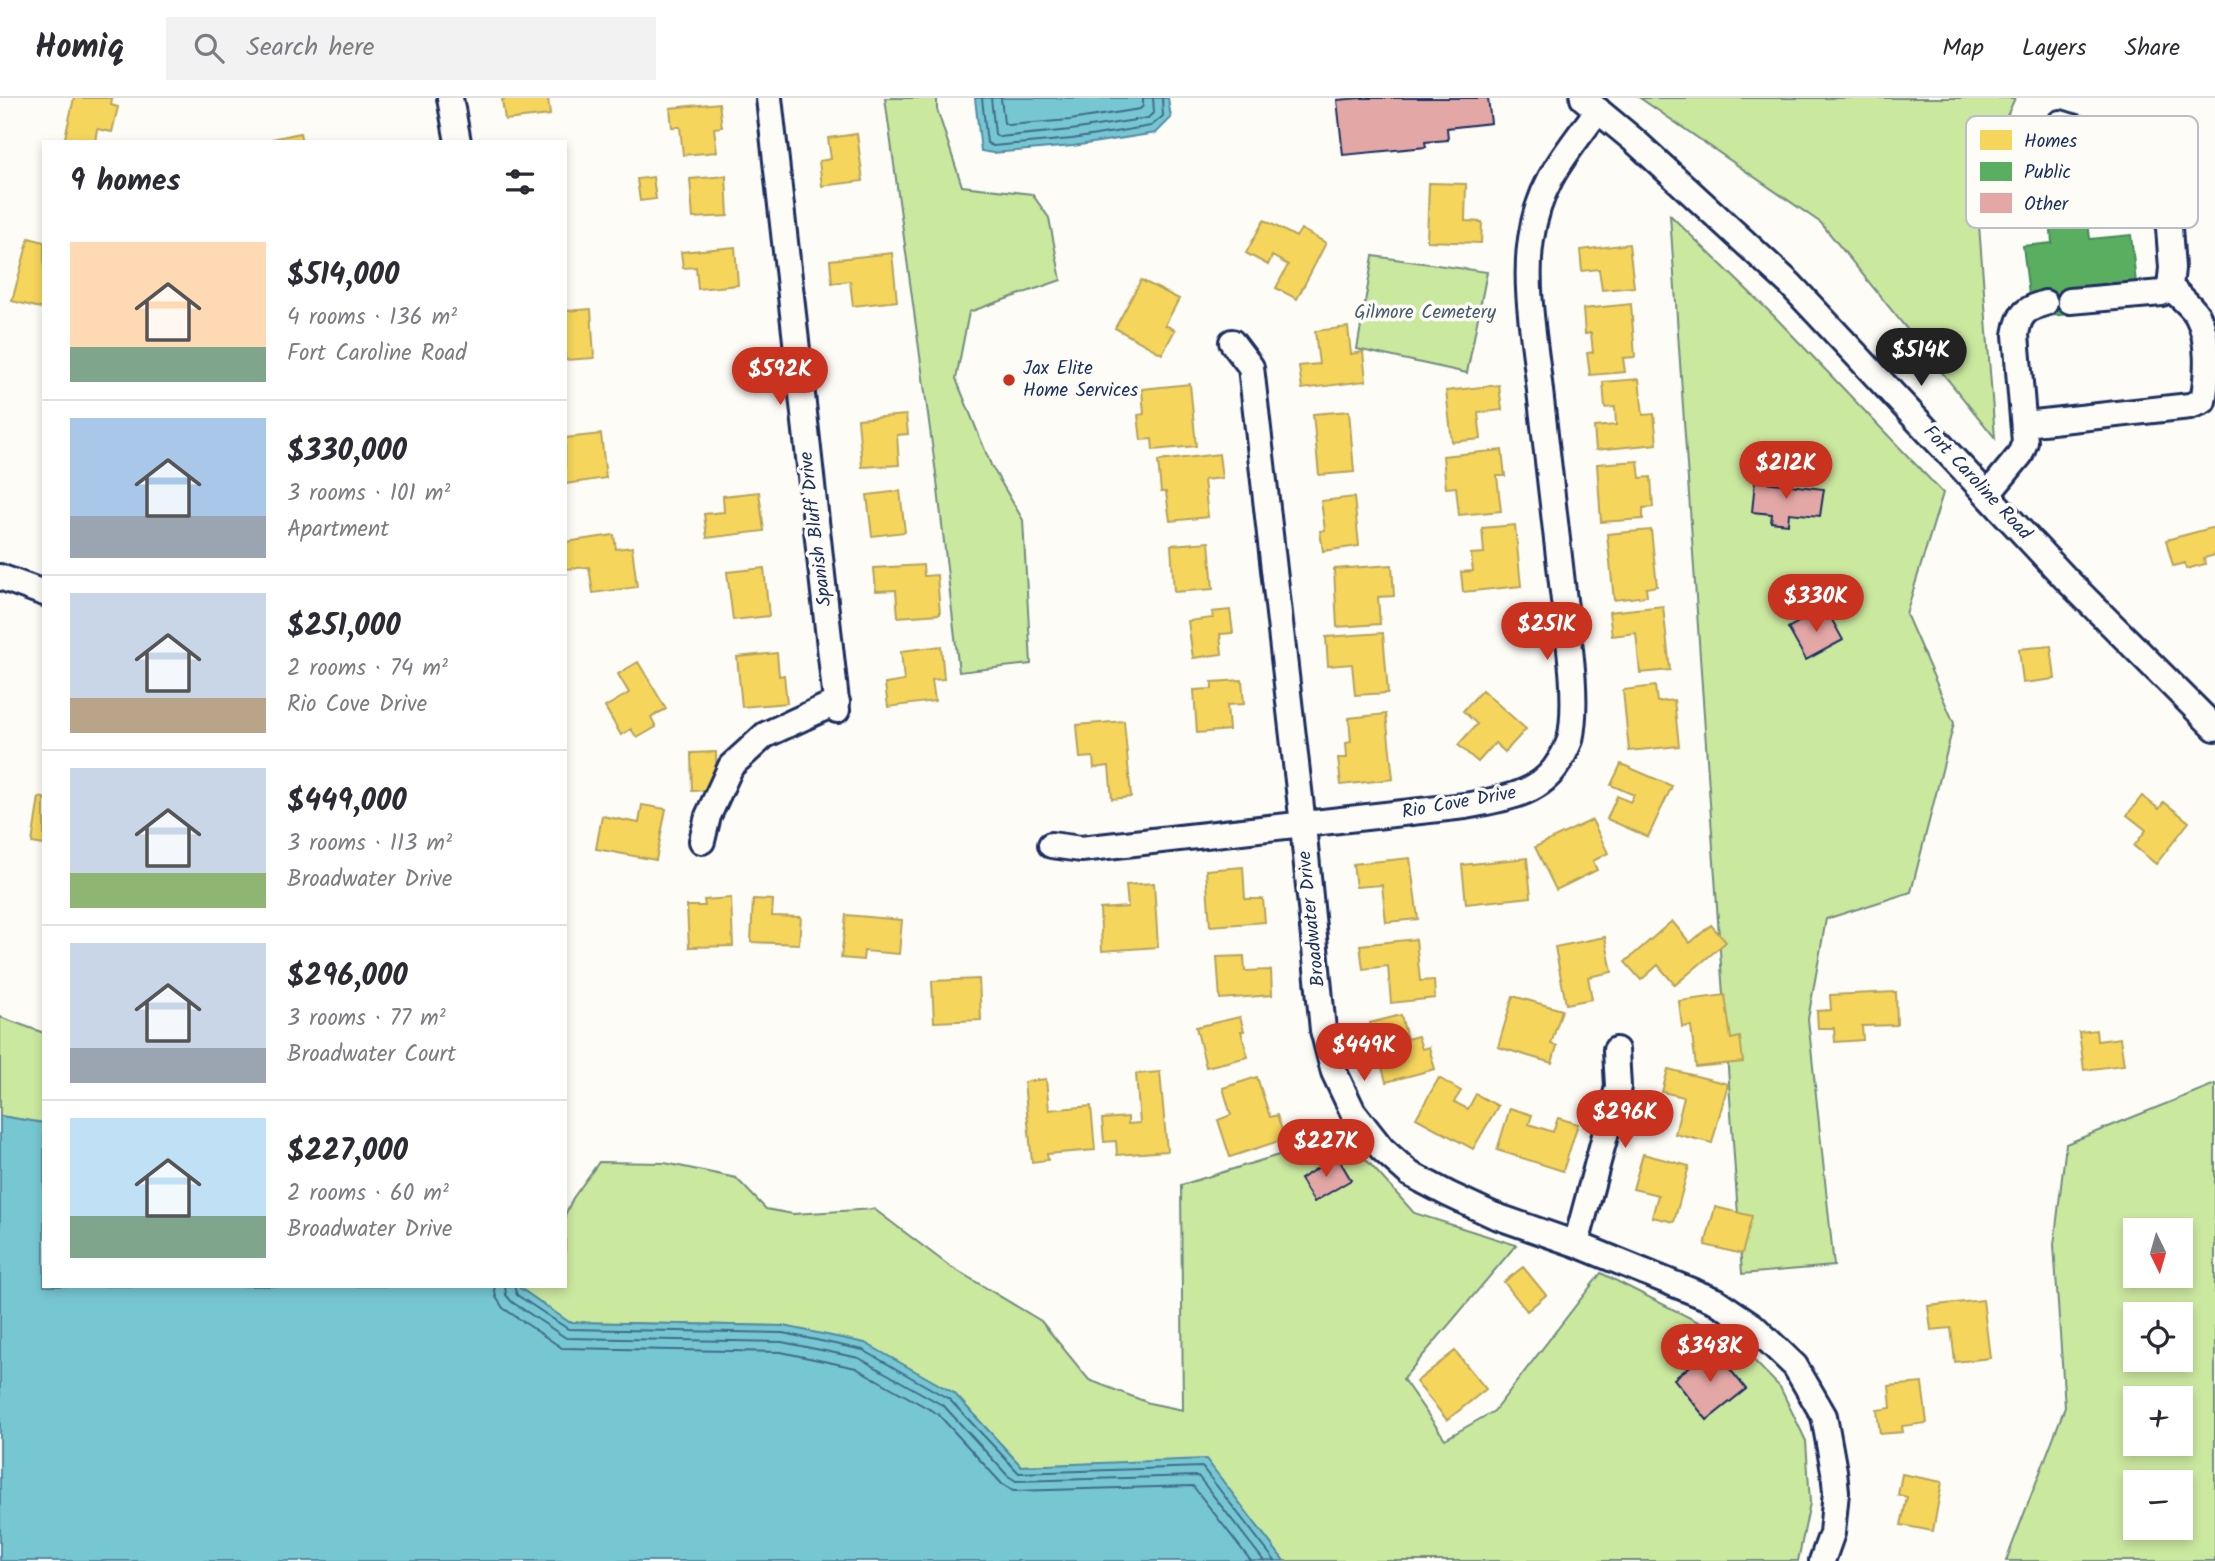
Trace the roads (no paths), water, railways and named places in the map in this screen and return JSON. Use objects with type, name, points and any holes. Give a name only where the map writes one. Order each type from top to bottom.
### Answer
[{"type":"street","points":[[450,98],[458,140]]},
{"type":"street","name":"Spanish Bluff Drive","points":[[702,842],[708,816],[731,766],[765,735],[837,706],[769,98]]},
{"type":"street","name":"Fort Caroline Road","points":[[1590,104],[1715,213],[1790,284],[2066,579],[2215,728]]},
{"type":"street","name":"Rio Cove Drive","points":[[1051,845],[1081,849],[1465,806],[1498,800],[1533,789],[1555,769],[1569,741],[1573,702],[1528,261],[1534,220],[1550,178],[1590,104]]},
{"type":"street","points":[[2070,301],[2162,293],[2170,287],[2172,268],[2169,228]]},
{"type":"street","points":[[2024,424],[2190,406],[2203,401],[2206,339],[2197,314],[2170,287]]},
{"type":"street","points":[[1987,494],[2020,455],[2025,442],[2016,335],[2018,321],[2028,308],[2045,303]]},
{"type":"street","name":"Broadwater Drive","points":[[1232,342],[1251,367],[1303,825],[1323,1030],[1334,1072],[1353,1112],[1382,1149],[1410,1174],[1493,1215],[1576,1244],[1716,1301],[1753,1326],[1796,1366],[1824,1416],[1834,1471],[1836,1492],[1832,1533],[1822,1561]]},
{"type":"street","points":[[0,577],[37,591]]},
{"type":"street","points":[[1576,1244],[1618,1087],[1616,1050]]},
{"type":"water","points":[[975,98],[1168,98],[1171,118],[1156,133],[1073,146],[993,153],[981,151]]},
{"type":"water","points":[[0,1116],[42,1123],[42,1288],[520,1288],[569,1322],[784,1326],[865,1343],[954,1393],[1021,1466],[1206,1459],[1284,1561],[0,1561]]},
{"type":"place","name":"Jax Elite Home Services","points":[[1009,380]]},
{"type":"park label","name":"Gilmore Cemetery","points":[[1425,313]]}]
